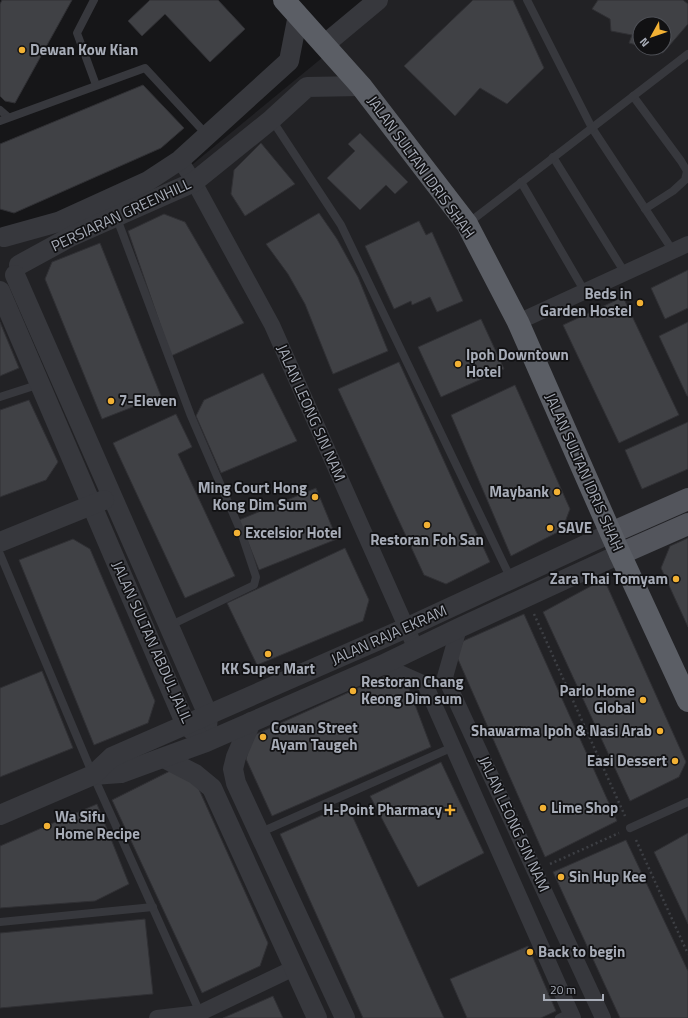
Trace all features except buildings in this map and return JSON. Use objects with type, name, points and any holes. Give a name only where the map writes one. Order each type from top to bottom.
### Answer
[{"type":"highway","name":"JALAN SULTAN IDRIS SHAH","points":[[291,8],[361,86],[467,224],[518,322],[620,554],[688,701]]},
{"type":"main road","name":"JALAN RAJA EKRAM","points":[[611,533],[688,499]]},
{"type":"main road","name":"JALAN RAJA EKRAM","points":[[620,554],[688,524]]},
{"type":"street","points":[[324,45],[378,0]]},
{"type":"street","name":"PERSIARAN GREENHILL","points":[[2,236],[58,222],[148,181],[180,160],[289,61],[291,8]]},
{"type":"street","name":"PERSIARAN GREENHILL","points":[[11,275],[72,236],[194,182],[272,119],[307,86],[361,86]]},
{"type":"street","name":"JALAN LEONG SIN NAM","points":[[180,160],[194,182],[272,325],[416,649]]},
{"type":"street","name":"JALAN SULTAN ABDUL JALIL","points":[[2,236],[11,241],[17,248],[19,256],[11,275],[112,497],[208,715],[206,742]]},
{"type":"street","points":[[518,322],[688,244]]},
{"type":"street","name":"JALAN SULTAN ABDUL JALIL","points":[[0,291],[186,725],[206,742]]},
{"type":"street","points":[[0,542],[112,497]]},
{"type":"street","name":"JALAN RAJA EKRAM","points":[[93,775],[112,756],[406,628],[611,533]]},
{"type":"street","name":"JALAN RAJA EKRAM","points":[[0,816],[93,775],[120,773],[206,742],[382,665],[620,554]]},
{"type":"street","name":"JALAN LEONG SIN NAM","points":[[459,628],[445,677],[603,1018]]},
{"type":"street","name":"JALAN LEONG SIN NAM","points":[[382,665],[425,684],[568,1016]]},
{"type":"street","points":[[251,722],[241,742],[233,769],[236,783],[345,1018]]},
{"type":"street","points":[[164,758],[195,774],[212,788],[317,1018]]},
{"type":"street","points":[[157,1018],[201,1016],[294,968]]},
{"type":"lane","points":[[94,0],[77,33],[96,86]]},
{"type":"lane","points":[[527,0],[592,128],[673,251]]},
{"type":"lane","points":[[467,224],[688,54]]},
{"type":"lane","points":[[0,121],[145,68],[207,136]]},
{"type":"lane","points":[[633,96],[687,171],[685,180],[672,191],[645,209]]},
{"type":"lane","points":[[0,110],[8,117]]},
{"type":"lane","points":[[272,119],[341,225],[512,580]]},
{"type":"lane","points":[[553,157],[625,273]]},
{"type":"lane","points":[[521,182],[585,292]]},
{"type":"lane","points":[[116,216],[192,416],[241,532],[256,577],[254,585],[169,626]]},
{"type":"lane","points":[[0,397],[40,384]]},
{"type":"lane","points":[[0,554],[93,775],[201,1016]]},
{"type":"lane","points":[[259,833],[453,746]]},
{"type":"lane","points":[[630,828],[688,802]]},
{"type":"lane","points":[[0,922],[153,908]]},
{"type":"path","points":[[526,598],[688,954]]},
{"type":"path","points":[[535,871],[630,828]]},
{"type":"shaded area","points":[[380,0],[688,0],[688,1018],[0,1018],[0,233],[188,168],[356,30]]},
{"type":"place","name":"Dewan Kow Kian","points":[[22,50]]},
{"type":"place","name":"Beds in Garden Hostel","points":[[640,303]]},
{"type":"place","name":"Ipoh Downtown Hotel","points":[[458,364]]},
{"type":"place","name":"7-Eleven","points":[[111,401]]},
{"type":"place","name":"Maybank","points":[[557,492]]},
{"type":"place","name":"Ming Court Hong Kong Dim Sum","points":[[315,497]]},
{"type":"place","name":"Restoran Foh San","points":[[427,525]]},
{"type":"place","name":"SAVE","points":[[550,528]]},
{"type":"place","name":"Excelsior Hotel","points":[[237,533]]},
{"type":"place","name":"Zara Thai Tomyam","points":[[676,579]]},
{"type":"place","name":"KK Super Mart","points":[[268,654]]},
{"type":"place","name":"Restoran Chang Keong Dim sum","points":[[353,691]]},
{"type":"place","name":"Parlo Home Global","points":[[643,700]]},
{"type":"place","name":"Shawarma Ipoh & Nasi Arab","points":[[660,731]]},
{"type":"place","name":"Cowan Street Ayam Taugeh","points":[[263,737]]},
{"type":"place","name":"Easi Dessert","points":[[675,761]]},
{"type":"place","name":"Lime Shop","points":[[543,808]]},
{"type":"place","name":"H-Point Pharmacy","points":[[450,810]]},
{"type":"place","name":"Wa Sifu Home Recipe","points":[[47,826]]},
{"type":"place","name":"Sin Hup Kee","points":[[561,877]]},
{"type":"place","name":"Back to begin","points":[[530,952]]}]
